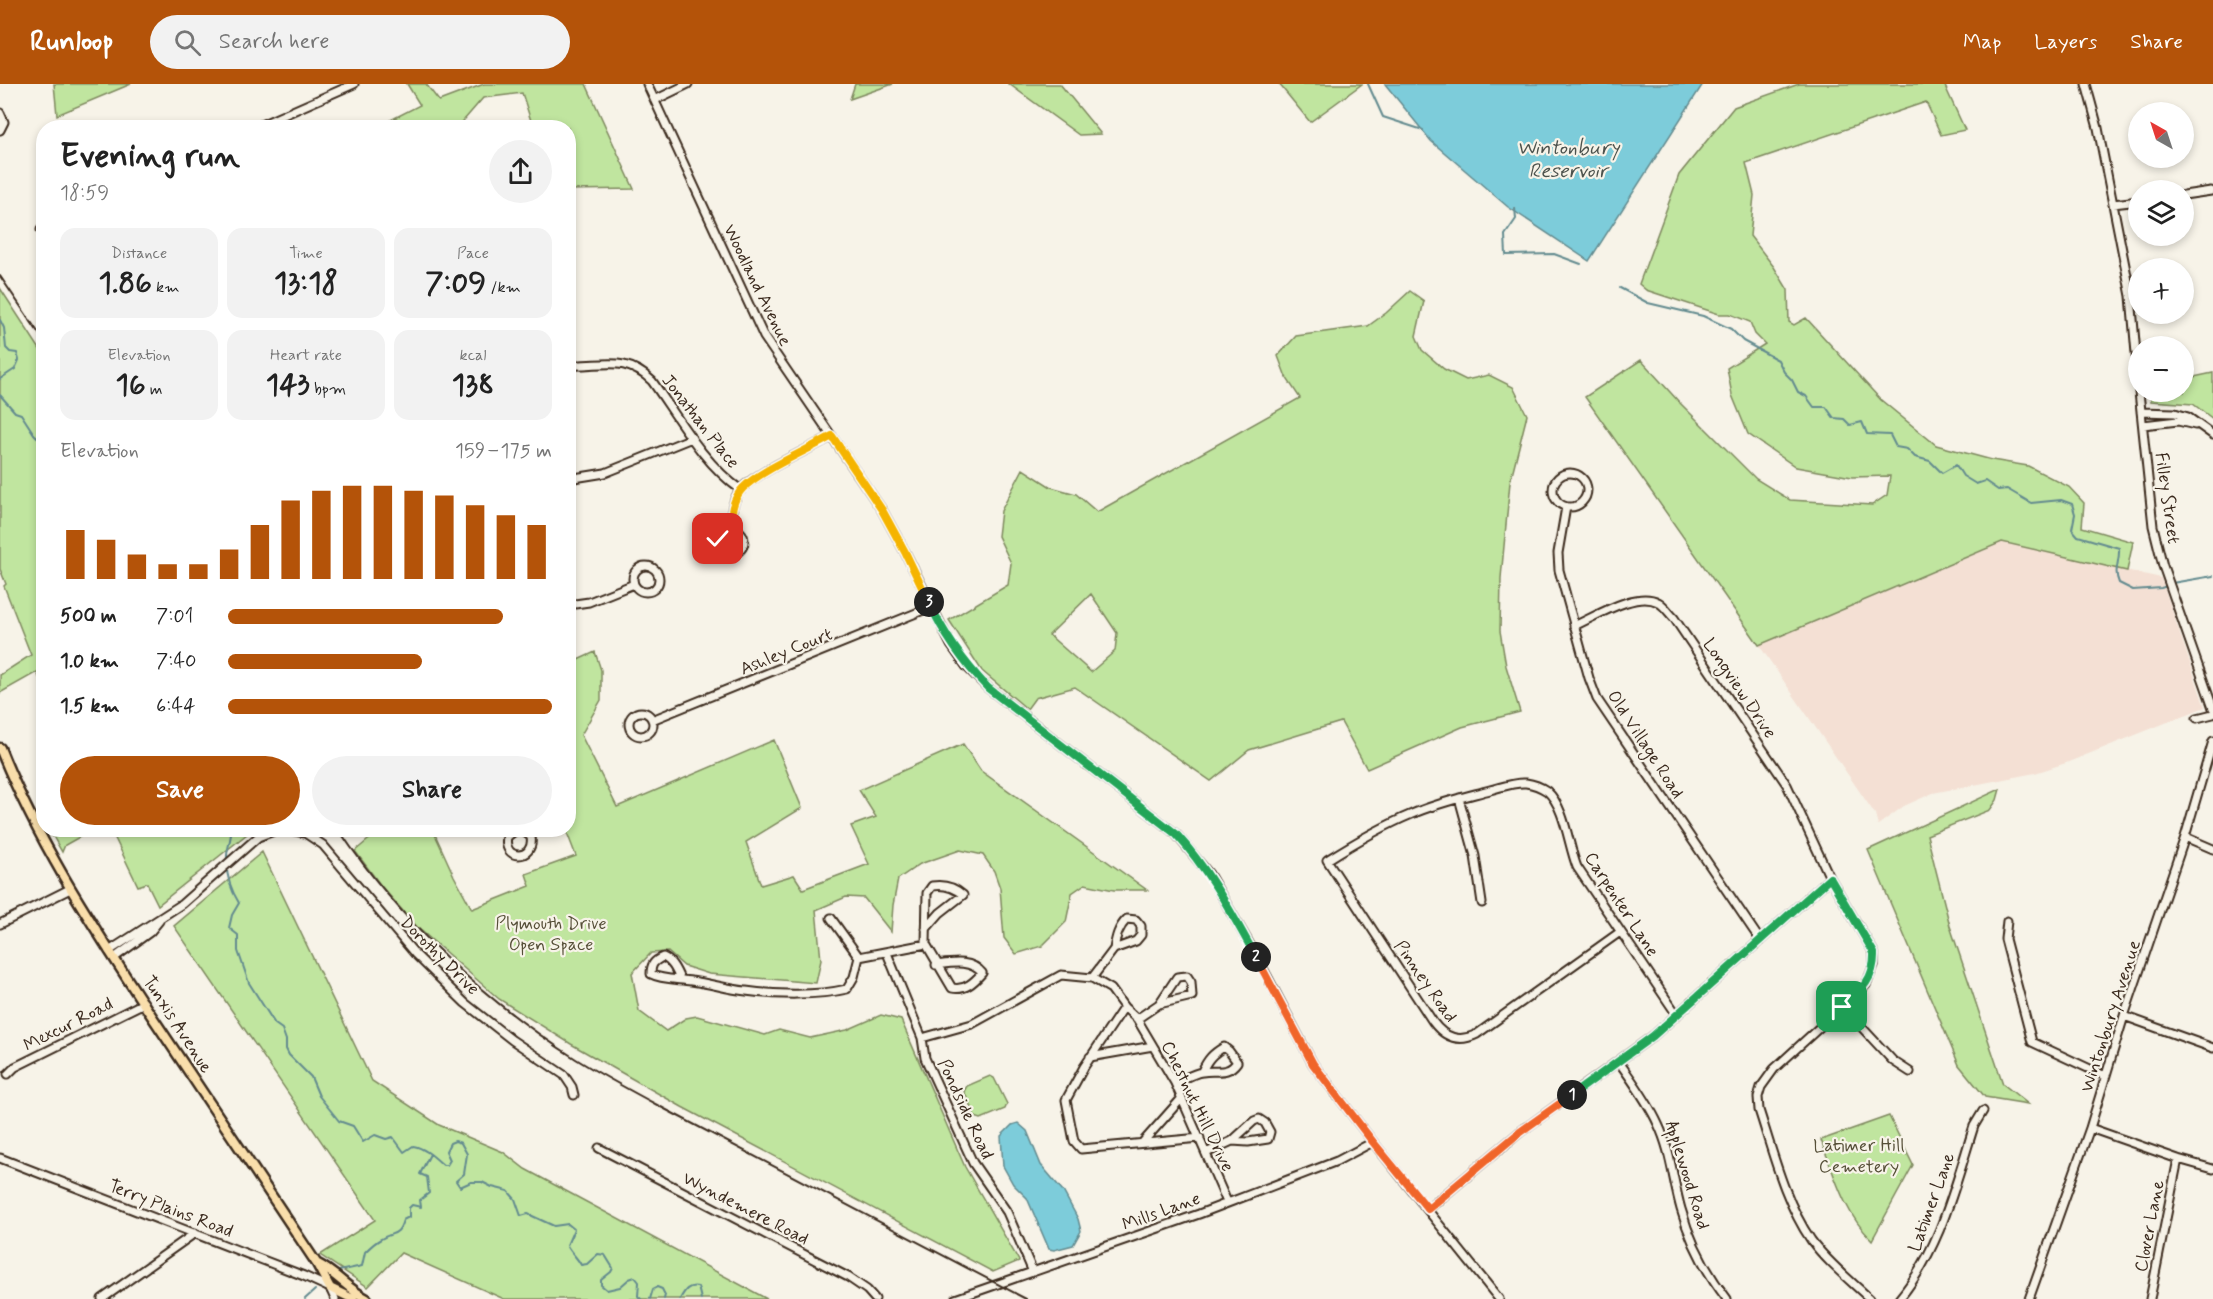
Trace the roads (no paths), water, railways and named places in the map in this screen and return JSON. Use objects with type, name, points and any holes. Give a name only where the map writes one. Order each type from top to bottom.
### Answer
[{"type":"main road","name":"Tunxis Avenue","points":[[0,748],[36,828]]},
{"type":"main road","name":"Tunxis Avenue","points":[[41,837],[70,889],[317,1264],[330,1288]]},
{"type":"main road","points":[[317,1264],[367,1299]]},
{"type":"main road","points":[[330,1288],[353,1299]]},
{"type":"street","points":[[274,120],[354,84]]},
{"type":"street","name":"Woodland Avenue","points":[[647,84],[764,338],[882,510],[951,645],[966,666],[988,688],[1176,834],[1193,852],[1209,874],[1252,948],[1313,1064],[1499,1299]]},
{"type":"street","points":[[655,100],[688,84]]},
{"type":"street","name":"Filley Street","points":[[2086,84],[2098,128],[2131,296],[2134,336]]},
{"type":"street","points":[[0,113],[4,122],[0,130]]},
{"type":"street","points":[[2194,194],[2211,191]]},
{"type":"street","points":[[2113,204],[2128,202]]},
{"type":"street","name":"Jonathan Place","points":[[576,365],[615,363],[635,368],[652,381],[717,471],[741,490]]},
{"type":"street","name":"Filley Street","points":[[2140,402],[2153,526],[2169,585],[2213,708]]},
{"type":"street","points":[[2141,412],[2175,413],[2187,417],[2213,435]]},
{"type":"street","points":[[2143,425],[2178,421],[2198,425]]},
{"type":"street","points":[[731,528],[730,517],[741,490],[767,472],[832,436]]},
{"type":"street","points":[[576,478],[605,473],[692,438]]},
{"type":"street","points":[[1573,474],[1582,478],[1587,488],[1585,498],[1577,505],[1566,507],[1557,501],[1553,490],[1557,479],[1562,475],[1573,474]]},
{"type":"street","name":"Old Village Road","points":[[1566,507],[1558,553],[1558,570],[1589,678],[1606,714],[1760,940]]},
{"type":"street","points":[[576,604],[589,602],[634,584]]},
{"type":"street","name":"Longview Drive","points":[[1574,626],[1635,599],[1649,598],[1660,603],[1674,618],[1787,785],[1830,878],[1874,953],[1874,965],[1866,985],[1773,1069],[1766,1078],[1758,1097],[1759,1110],[1797,1215],[1811,1239],[1826,1257],[1870,1299]]},
{"type":"street","name":"Ashley Court","points":[[652,720],[931,607]]},
{"type":"street","points":[[2197,718],[2213,714]]},
{"type":"street","name":"Wintonbury Avenue","points":[[2029,1299],[2090,1128],[2124,1016],[2185,837],[2213,741]]},
{"type":"street","name":"Carpenter Lane","points":[[1327,860],[1410,814],[1512,784],[1535,785],[1548,792],[1561,813],[1577,867],[1677,1015]]},
{"type":"street","points":[[1459,798],[1475,856],[1482,903]]},
{"type":"street","points":[[112,954],[146,926],[160,919],[198,891],[258,837]]},
{"type":"street","name":"Dorothy Drive","points":[[311,837],[323,845],[415,954],[465,1003],[512,1040],[564,1075],[574,1095]]},
{"type":"street","points":[[507,837],[506,845],[511,852],[519,855],[527,852],[531,845],[531,837]]},
{"type":"street","points":[[2185,837],[2213,849]]},
{"type":"street","name":"Pinney Road","points":[[1327,860],[1433,1022],[1447,1036],[1457,1039],[1477,1034],[1620,932]]},
{"type":"street","points":[[1428,1209],[1520,1132],[1619,1062],[1677,1015],[1830,878]]},
{"type":"street","points":[[926,929],[940,913],[963,895],[948,886],[940,884],[932,886],[927,893],[926,929],[926,944],[936,964],[952,988],[969,986],[982,973],[977,967],[965,963],[936,964]]},
{"type":"street","points":[[0,924],[70,889]]},
{"type":"street","points":[[680,979],[747,992],[803,993],[846,989],[854,977],[859,957],[831,918]]},
{"type":"street","points":[[922,1038],[972,1023],[1061,975],[1092,978],[1114,949],[1117,932],[1121,925],[1127,919],[1136,921],[1141,926],[1141,935],[1136,941],[1114,949]]},
{"type":"street","points":[[2007,921],[2005,939],[2032,1042],[2105,1076]]},
{"type":"street","points":[[859,957],[926,944]]},
{"type":"street","name":"Pondside Road","points":[[887,953],[922,1038],[925,1058],[973,1163],[1007,1212],[1033,1272]]},
{"type":"street","points":[[1137,1019],[1159,1004],[1192,996],[1191,982],[1187,976],[1177,977],[1159,1004]]},
{"type":"street","name":"Chestnut Hill Drive","points":[[1092,978],[1111,990],[1137,1019],[1175,1083],[1227,1202]]},
{"type":"street","name":"Mexcur Road","points":[[8,1074],[15,1067],[144,1003]]},
{"type":"street","points":[[1124,1007],[1090,1057],[1066,1100],[1074,1141],[1081,1149],[1200,1138]]},
{"type":"street","points":[[1842,1007],[1893,1061],[1910,1072]]},
{"type":"street","points":[[2124,1016],[2213,1048]]},
{"type":"street","points":[[1090,1057],[1153,1046]]},
{"type":"street","points":[[1175,1083],[1202,1071],[1222,1072],[1232,1069],[1237,1062],[1224,1047],[1214,1052],[1202,1071]]},
{"type":"street","name":"Applewood Road","points":[[1619,1062],[1644,1098],[1658,1125],[1672,1167],[1688,1232],[1715,1285],[1726,1299]]},
{"type":"street","points":[[1143,1142],[1182,1098]]},
{"type":"street","name":"Latimer Lane","points":[[1899,1299],[1913,1282],[1930,1254],[1974,1126],[1983,1111]]},
{"type":"street","points":[[1206,1153],[1232,1141],[1259,1119],[1265,1123],[1270,1132],[1268,1139],[1262,1141],[1232,1141]]},
{"type":"street","points":[[2090,1128],[2213,1169]]},
{"type":"street","name":"Mills Lane","points":[[955,1299],[1329,1164],[1373,1142]]},
{"type":"street","name":"Wyndemere Road","points":[[598,1148],[848,1277],[867,1290],[875,1299]]},
{"type":"street","name":"Terry Plains Road","points":[[0,1158],[330,1288]]},
{"type":"street","name":"Clover Lane","points":[[2150,1299],[2178,1159]]},
{"type":"street","points":[[102,1299],[195,1233]]},
{"type":"street","points":[[330,1288],[335,1299]]},
{"type":"water","name":"Wintonbury Reservoir","points":[[1385,84],[1703,84],[1589,261],[1508,207],[1431,141]]},
{"type":"water","points":[[1018,1123],[1027,1131],[1041,1165],[1063,1191],[1078,1219],[1081,1231],[1073,1245],[1054,1250],[1049,1249],[1027,1198],[1013,1184],[1003,1166],[1001,1136],[1012,1125]]},
{"type":"waterway","points":[[1368,84],[1383,117],[1423,130]]},
{"type":"waterway","points":[[1515,208],[1516,219],[1505,235],[1506,255],[1554,254],[1581,264]]},
{"type":"waterway","points":[[1620,288],[1648,303],[1703,316],[1731,329],[1743,341],[1778,360],[1798,392],[1806,396],[1814,407],[1826,407],[1834,418],[1844,419],[1850,425],[1862,422],[1867,434],[1890,435],[1896,447],[1907,449],[1915,457],[1930,461],[1942,473],[1956,465],[1963,476],[1976,484],[1985,481],[1998,490],[2007,489],[2031,503],[2061,500],[2072,504],[2075,514],[2072,529],[2078,536],[2119,548],[2117,570],[2119,583],[2133,590],[2167,586]]},
{"type":"waterway","points":[[0,320],[4,328],[6,348],[10,352],[17,353],[19,360],[15,369],[0,379]]},
{"type":"waterway","points":[[0,395],[15,412],[21,414],[36,436]]},
{"type":"waterway","points":[[2172,583],[2213,576]]},
{"type":"waterway","points":[[231,837],[227,869],[231,887],[239,903],[232,915],[229,928],[238,935],[238,951],[249,983],[275,1024],[282,1029],[289,1055],[311,1077],[319,1096],[339,1121],[353,1126],[363,1142],[375,1135],[386,1139],[393,1137],[404,1152],[413,1146],[417,1147],[429,1153],[443,1165],[447,1165],[450,1160],[446,1151],[450,1143],[455,1141],[461,1143],[467,1154],[464,1174],[456,1181],[460,1187],[471,1182],[482,1182],[508,1191],[515,1199],[521,1216],[528,1214],[554,1226],[568,1224],[574,1229],[567,1245],[581,1265],[587,1264],[598,1254],[605,1255],[613,1268],[601,1280],[601,1285],[607,1290],[620,1287],[635,1277],[639,1282],[638,1296],[641,1299]]},
{"type":"waterway","points":[[339,1271],[362,1266],[365,1252],[379,1240],[397,1231],[403,1220],[409,1217],[409,1208],[412,1205],[421,1207],[420,1200],[429,1193],[427,1177],[420,1174],[430,1154]]},
{"type":"waterway","points":[[650,1299],[653,1289],[657,1287],[662,1289],[664,1299]]},
{"type":"waterway","points":[[680,1299],[687,1289],[692,1287],[698,1287],[701,1299]]},
{"type":"waterway","points":[[305,1299],[315,1290]]},
{"type":"railway","points":[[0,276],[36,329]]},
{"type":"railway","points":[[344,837],[363,864],[416,927],[476,985],[542,1036],[638,1095],[1026,1299]]},
{"type":"park label","name":"Plymouth Drive Open Space","points":[[551,933]]},
{"type":"park label","name":"Latimer Hill Cemetery","points":[[1859,1155]]}]
